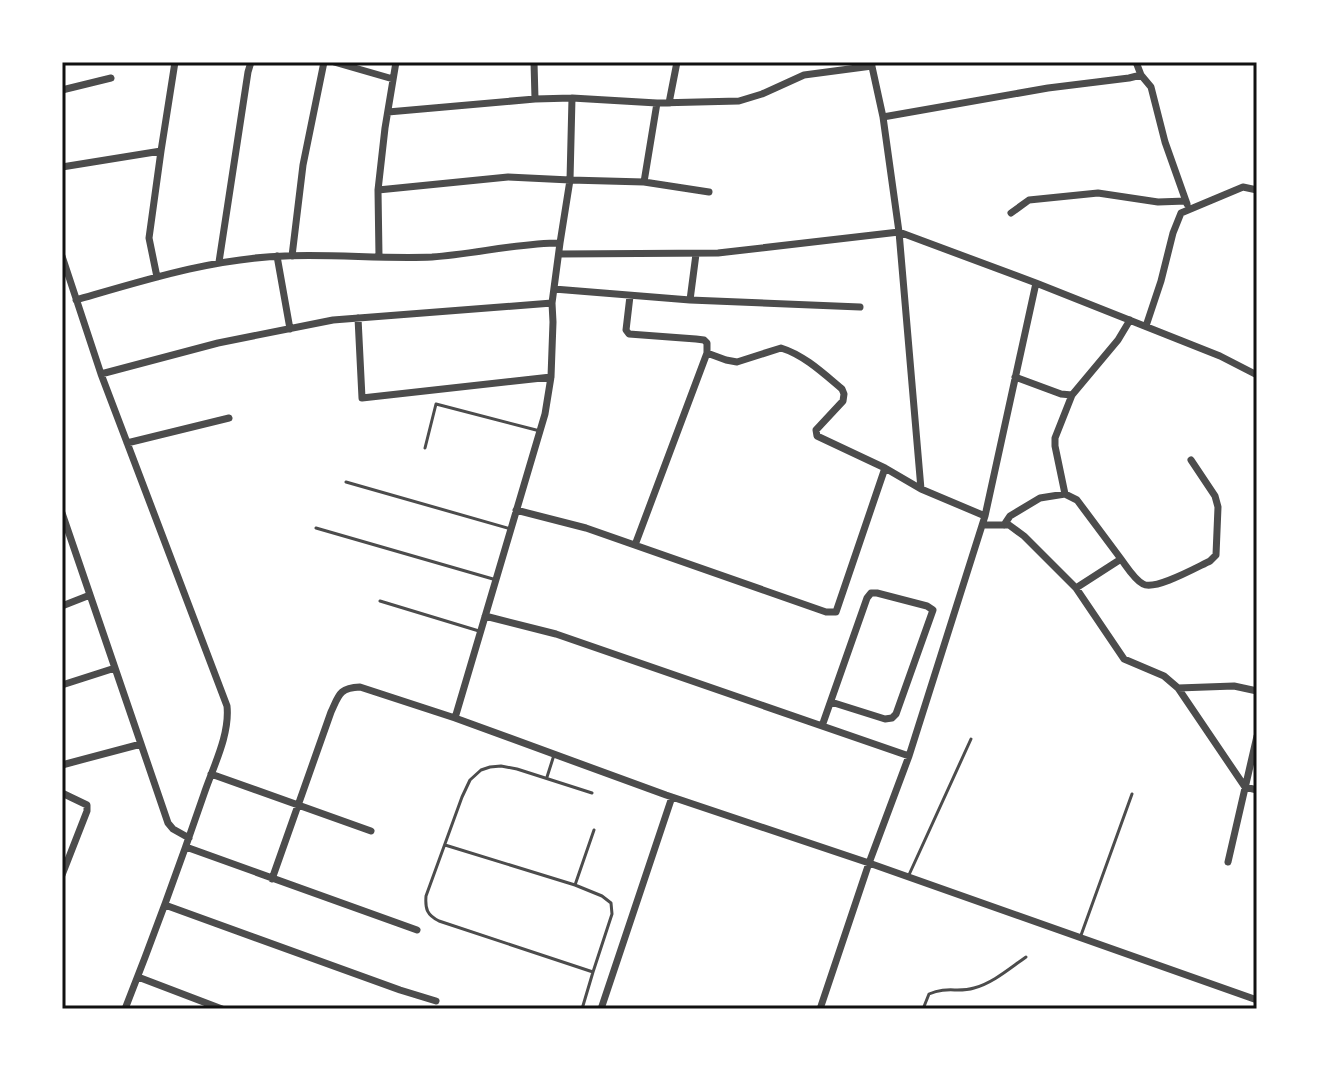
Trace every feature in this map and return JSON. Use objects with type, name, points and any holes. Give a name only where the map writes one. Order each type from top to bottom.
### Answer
[{"type":"street","points":[[157,277],[149,238],[175,62]]},
{"type":"street","points":[[219,262],[251,62]]},
{"type":"street","points":[[292,256],[303,165],[324,62]]},
{"type":"street","points":[[334,62],[393,79]]},
{"type":"street","points":[[379,256],[378,190],[396,62]]},
{"type":"street","points":[[534,62],[535,99]]},
{"type":"street","points":[[669,103],[677,62]]},
{"type":"street","points":[[1136,62],[1141,75],[1151,87],[1165,142],[1189,210]]},
{"type":"street","points":[[388,112],[535,99],[657,103],[739,101],[804,75],[872,64],[883,117],[899,232],[921,489]]},
{"type":"street","points":[[883,117],[1141,75]]},
{"type":"street","points":[[62,90],[111,78]]},
{"type":"street","points":[[455,718],[545,414],[551,377],[552,303],[570,180],[572,98]]},
{"type":"street","points":[[644,182],[657,103]]},
{"type":"street","points":[[62,167],[161,151]]},
{"type":"street","points":[[378,190],[508,177],[644,182],[709,192]]},
{"type":"street","points":[[1146,326],[1181,213],[1243,187],[1257,190]]},
{"type":"street","points":[[1011,213],[1029,200],[1073,194],[1098,193],[1158,202],[1186,201]]},
{"type":"street","points":[[559,254],[696,254],[899,232],[1146,326],[1220,356],[1257,375]]},
{"type":"street","points":[[76,300],[219,262],[277,256],[433,257],[534,243],[560,243]]},
{"type":"street","points":[[690,300],[696,254]]},
{"type":"street","points":[[62,256],[101,374],[229,718],[186,847],[125,1009]]},
{"type":"street","points":[[277,256],[290,329]]},
{"type":"street","points":[[820,1009],[909,756],[984,520],[1036,283]]},
{"type":"street","points":[[554,289],[690,300],[860,307]]},
{"type":"street","points":[[630,296],[626,330],[629,334],[704,340],[707,343],[707,353],[635,545]]},
{"type":"street","points":[[101,374],[218,343],[333,320],[552,303]]},
{"type":"street","points":[[358,318],[362,398],[551,377]]},
{"type":"street","points":[[1065,494],[1055,438],[1072,395],[1118,340],[1130,320]]},
{"type":"street","points":[[707,353],[732,362],[781,348],[813,366],[842,389],[843,401],[816,430],[817,436],[984,520],[1009,525],[1024,536],[1076,588],[1124,659],[1164,676],[1178,688],[1245,787],[1257,790]]},
{"type":"street","points":[[1015,377],[1072,395]]},
{"type":"street","points":[[127,443],[229,418]]},
{"type":"street","points":[[1004,525],[1010,516],[1040,498],[1065,494],[1077,500],[1140,583],[1149,586],[1159,584],[1210,561],[1216,555],[1218,507],[1215,496],[1191,460]]},
{"type":"street","points":[[516,510],[586,528],[826,612],[836,612],[885,468]]},
{"type":"street","points":[[62,513],[168,823],[189,838]]},
{"type":"street","points":[[1076,588],[1121,559]]},
{"type":"street","points":[[822,726],[871,593],[933,610],[892,718],[885,719],[831,702]]},
{"type":"street","points":[[62,606],[90,595]]},
{"type":"street","points":[[485,616],[556,634],[909,756]]},
{"type":"street","points":[[62,685],[115,668]]},
{"type":"street","points":[[1178,688],[1234,686],[1257,691]]},
{"type":"street","points":[[272,879],[331,712],[340,694],[348,687],[360,687],[1257,1000]]},
{"type":"street","points":[[1228,862],[1257,736]]},
{"type":"street","points":[[62,765],[141,744]]},
{"type":"street","points":[[211,774],[371,831]]},
{"type":"street","points":[[62,793],[87,805],[87,811],[62,875]]},
{"type":"street","points":[[601,1009],[672,797]]},
{"type":"street","points":[[186,847],[417,930]]},
{"type":"street","points":[[165,905],[436,1001]]},
{"type":"street","points":[[138,977],[222,1009]]},
{"type":"lane","points":[[425,448],[436,404],[540,431]]},
{"type":"lane","points":[[346,482],[511,529]]},
{"type":"lane","points":[[316,528],[496,580]]},
{"type":"lane","points":[[380,601],[480,632]]},
{"type":"lane","points":[[908,877],[971,739]]},
{"type":"lane","points":[[547,777],[554,755]]},
{"type":"lane","points":[[592,793],[547,777],[501,766],[481,770],[466,788],[426,896],[425,908],[431,917],[439,921],[593,972]]},
{"type":"lane","points":[[1080,938],[1132,794]]},
{"type":"lane","points":[[575,885],[594,830]]},
{"type":"lane","points":[[445,845],[575,885],[611,903],[612,914],[582,1009]]},
{"type":"lane","points":[[923,1009],[929,994],[940,989],[980,986],[1026,957]]}]
